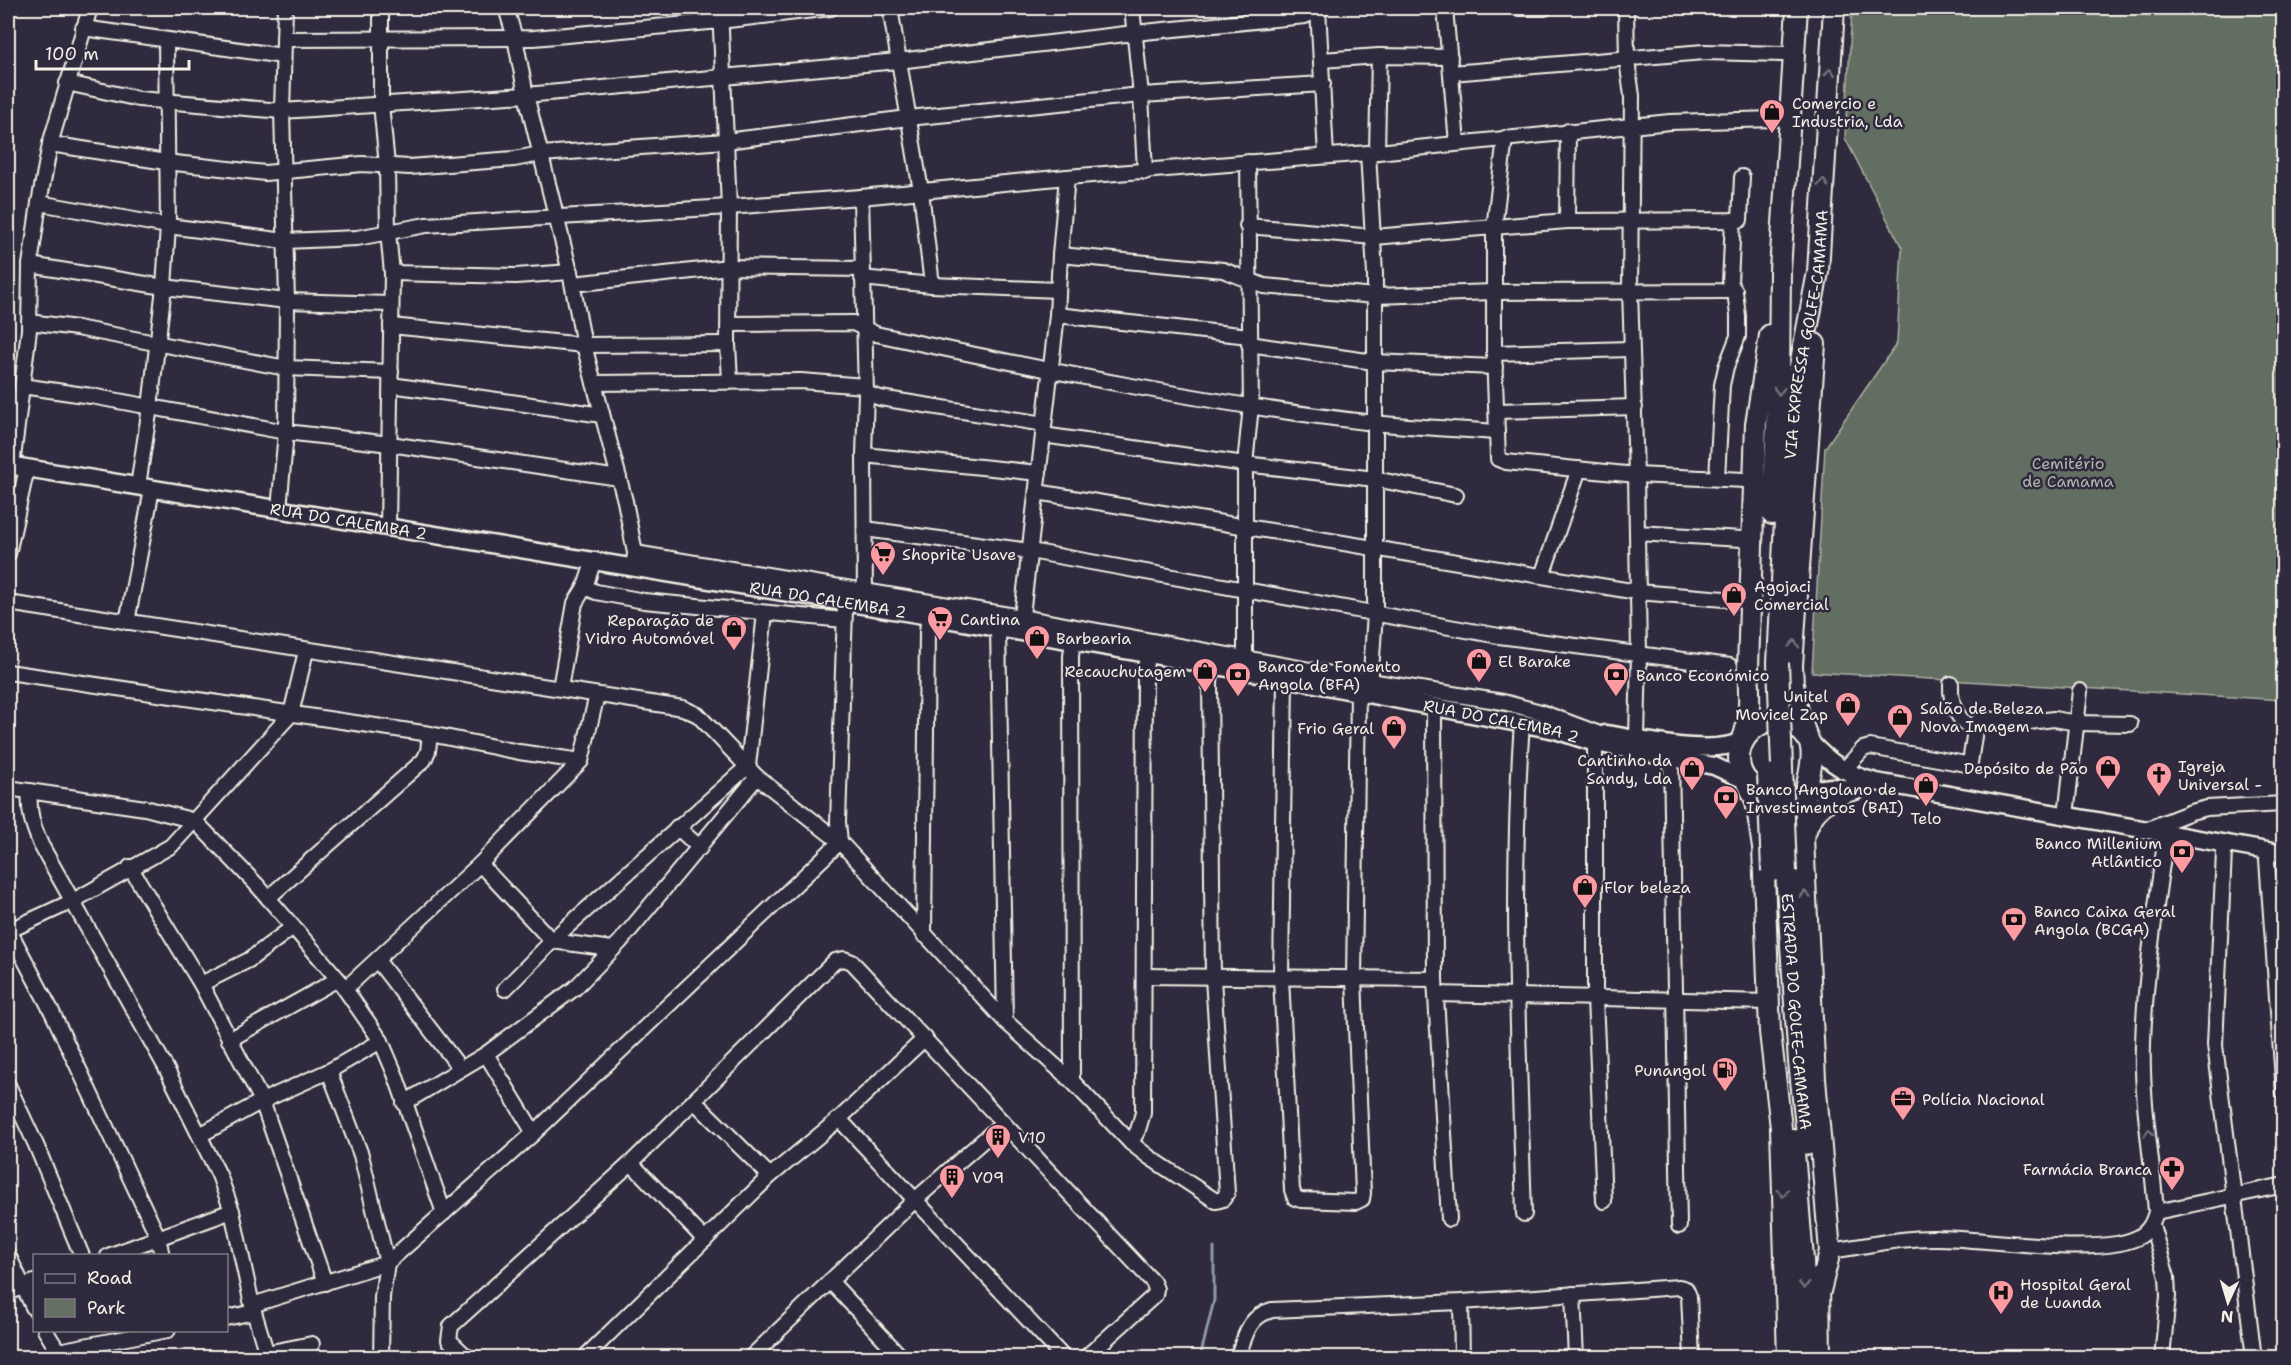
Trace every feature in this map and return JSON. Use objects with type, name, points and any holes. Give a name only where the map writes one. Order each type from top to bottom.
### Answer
[{"type":"highway","name":"VIA EXPRESSA GOLFE-CAMAMA","points":[[1771,663],[1784,118],[1797,8]]},
{"type":"highway","name":"VIA EXPRESSA GOLFE-CAMAMA","points":[[1771,663],[1796,387],[1818,272],[1834,8]]},
{"type":"highway","points":[[1780,270],[1756,424],[1748,725],[1738,763],[1756,801],[1762,839],[1768,1002],[1781,1128],[1788,1358]]},
{"type":"highway","points":[[1818,272],[1813,388],[1792,683],[1809,741],[1812,761],[1803,807],[1803,838],[1815,1079],[1835,1250],[1820,1291]]},
{"type":"highway","name":"ESTRADA DO GOLFE-CAMAMA","points":[[1771,663],[1779,872],[1779,1006],[1800,1218],[1806,1358]]},
{"type":"highway","points":[[1742,741],[1750,731],[1775,722],[1799,730],[1809,741]]},
{"type":"highway","points":[[1747,781],[1757,790],[1776,794],[1807,790]]},
{"type":"highway","points":[[1803,838],[1812,814],[1821,805],[1840,793],[1856,789]]},
{"type":"highway","name":"ESTRADA DO GOLFE-CAMAMA","points":[[1779,872],[1811,1177],[1820,1291],[1820,1358]]},
{"type":"main road","name":"RUA DO CALEMBA 2","points":[[15,466],[594,560],[634,560],[738,584],[846,602],[865,598],[929,616],[998,628],[1021,624],[1073,641],[1212,666],[1245,665],[1285,678],[1366,690],[1434,707],[1555,729],[1714,766],[1747,781]]},
{"type":"main road","points":[[1596,738],[1637,738],[1692,747],[1725,747],[1742,741]]},
{"type":"main road","points":[[1809,741],[1823,756],[1844,771],[1876,782],[2283,854]]},
{"type":"main road","points":[[1807,790],[1820,787],[1856,789],[2275,861]]},
{"type":"street","points":[[8,554],[29,322],[30,265],[39,203],[50,144],[90,8]]},
{"type":"street","points":[[279,510],[286,432],[287,301],[282,111],[285,8]]},
{"type":"street","points":[[381,8],[381,104],[387,165],[388,232],[392,273],[388,527]]},
{"type":"street","points":[[506,8],[558,218],[594,383],[619,478],[634,560],[1021,624],[1245,665],[1366,690],[1503,702],[1596,738],[1595,999],[1604,1201]]},
{"type":"street","points":[[284,39],[515,38],[720,14],[831,8]]},
{"type":"street","points":[[890,8],[921,191],[932,285]]},
{"type":"street","points":[[1132,8],[1141,94],[1145,172]]},
{"type":"street","points":[[67,83],[139,99],[282,111],[526,95],[898,61],[1134,33],[1305,16],[1320,8],[1326,156]]},
{"type":"street","points":[[1445,8],[1457,143]]},
{"type":"street","points":[[1519,8],[1545,8]]},
{"type":"street","points":[[1626,8],[1627,60],[1632,96],[1630,291],[1635,407],[1639,653],[1637,738]]},
{"type":"street","points":[[720,14],[729,207],[730,381]]},
{"type":"street","points":[[83,28],[283,56]]},
{"type":"street","points":[[127,622],[145,488],[150,407],[164,287],[168,226],[166,40]]},
{"type":"street","points":[[1451,74],[1704,52],[1783,54]]},
{"type":"street","points":[[1321,60],[1379,56],[1450,57]]},
{"type":"street","points":[[1285,678],[1281,978],[1292,1190],[1295,1198],[1301,1200],[1356,1202],[1362,1199],[1363,1193],[1354,979],[1366,690],[1375,613],[1373,153],[1379,56]]},
{"type":"street","points":[[50,144],[166,162],[265,173],[362,164],[409,167],[514,159],[541,154],[726,141],[908,118],[1141,94],[1323,84]]},
{"type":"street","points":[[39,203],[168,226],[285,241],[357,238],[426,225],[861,197],[1067,177],[1373,153],[1671,122],[1784,118]]},
{"type":"street","points":[[1567,220],[1568,131]]},
{"type":"street","points":[[1505,138],[1494,228],[1498,459],[1506,462],[1636,475],[1745,480]]},
{"type":"street","points":[[1245,665],[1245,464],[1251,406],[1248,162]]},
{"type":"street","points":[[1021,624],[1057,315],[1067,177]]},
{"type":"street","points":[[1247,226],[1374,237],[1567,220],[1740,220],[1742,177]]},
{"type":"street","points":[[861,197],[866,390],[865,598]]},
{"type":"street","points":[[1717,478],[1722,385],[1738,336],[1735,291],[1730,283],[1733,220]]},
{"type":"street","points":[[1060,255],[1223,270],[1264,286],[1375,296],[1494,292],[1735,291]]},
{"type":"street","points":[[30,265],[164,287],[287,301],[390,304]]},
{"type":"street","points":[[392,273],[572,278],[729,267],[862,273],[932,285],[1058,290]]},
{"type":"street","points":[[1057,315],[1249,340],[1374,362],[1495,360],[1631,349]]},
{"type":"street","points":[[29,322],[77,328],[286,368],[391,378],[602,415]]},
{"type":"street","points":[[729,324],[853,323],[876,334],[1050,371],[1251,406],[1375,423],[1496,432]]},
{"type":"street","points":[[391,326],[585,345],[728,344]]},
{"type":"street","points":[[594,383],[801,381],[866,390],[880,398],[1245,464],[1375,478],[1456,495]]},
{"type":"street","points":[[22,386],[286,432],[390,444],[619,478]]},
{"type":"street","points":[[1497,411],[1635,407]]},
{"type":"street","points":[[864,456],[1039,474]]},
{"type":"street","points":[[1542,576],[1579,470]]},
{"type":"street","points":[[1037,492],[1637,592],[1737,600]]},
{"type":"street","points":[[865,529],[1030,551],[1499,636],[1730,666]]},
{"type":"street","points":[[1637,533],[1742,539]]},
{"type":"street","points":[[560,688],[575,603],[585,587],[594,560]]},
{"type":"street","points":[[736,609],[738,584]]},
{"type":"street","points":[[585,587],[596,592],[644,601],[844,620]]},
{"type":"street","points":[[840,842],[838,822],[846,602]]},
{"type":"street","points":[[8,603],[306,651],[560,688],[683,708],[698,715],[757,777],[840,842],[1005,1021],[1072,1081],[1131,1143],[1216,1201],[1227,1193],[1213,978],[1210,682],[1212,666]]},
{"type":"street","points":[[505,989],[552,942],[677,827],[748,766],[765,612]]},
{"type":"street","points":[[924,934],[929,616]]},
{"type":"street","points":[[998,628],[1005,1021]]},
{"type":"street","points":[[1072,1081],[1071,656],[1073,641]]},
{"type":"street","points":[[162,1254],[158,1237],[52,1012],[8,930],[73,901],[171,846],[291,714],[306,651]]},
{"type":"street","points":[[1131,1143],[1143,1113],[1147,654]]},
{"type":"street","points":[[8,672],[430,734],[519,752],[581,761]]},
{"type":"street","points":[[1952,684],[1951,699],[1955,712],[1964,724],[1975,731]]},
{"type":"street","points":[[2067,816],[2080,691]]},
{"type":"street","points":[[229,1040],[341,984],[377,960],[480,864],[581,761],[597,695]]},
{"type":"street","points":[[1434,707],[1435,979],[1449,1219]]},
{"type":"street","points":[[1844,771],[1863,749],[1870,747],[1966,764],[1971,760],[1976,723],[1982,719],[2029,722],[2054,719],[2077,723],[2130,724]]},
{"type":"street","points":[[1522,723],[1517,802],[1517,997],[1524,1215]]},
{"type":"street","points":[[268,898],[424,760],[429,751],[430,734]]},
{"type":"street","points":[[1671,756],[1679,1226]]},
{"type":"street","points":[[404,1102],[486,1054],[575,988],[700,848],[757,777]]},
{"type":"street","points":[[8,788],[145,808],[195,821],[293,927],[341,984],[381,1041],[444,1214]]},
{"type":"street","points":[[30,791],[31,823],[52,866],[117,977],[200,1135],[232,1211],[253,1309],[267,1355],[312,1344]]},
{"type":"street","points":[[2145,830],[2207,808],[2283,804]]},
{"type":"street","points":[[677,827],[700,848]]},
{"type":"street","points":[[228,1317],[387,1263],[534,1133],[840,842]]},
{"type":"street","points":[[2162,1358],[2168,1296],[2167,1277],[2154,1219],[2144,1090],[2143,1045],[2145,1003],[2165,842]]},
{"type":"street","points":[[2224,852],[2216,1045],[2254,1358]]},
{"type":"street","points":[[2275,861],[2283,1093]]},
{"type":"street","points":[[480,864],[552,942],[612,949]]},
{"type":"street","points":[[130,867],[201,984],[262,1101],[325,1283]]},
{"type":"street","points":[[201,984],[249,960],[293,927]]},
{"type":"street","points":[[468,1358],[449,1340],[451,1326],[631,1163],[835,962],[844,959],[852,962],[925,1038],[1153,1282],[1156,1289],[1155,1295],[1085,1358]]},
{"type":"street","points":[[377,960],[460,1068]]},
{"type":"street","points":[[1144,976],[1435,979]]},
{"type":"street","points":[[1436,994],[1768,1002]]},
{"type":"street","points":[[584,1358],[770,1176],[839,1119],[925,1038]]},
{"type":"street","points":[[200,1135],[262,1101],[329,1071],[381,1041]]},
{"type":"street","points":[[486,1054],[534,1133]]},
{"type":"street","points":[[329,1071],[361,1155],[387,1263],[377,1357]]},
{"type":"street","points":[[8,1085],[13,1111],[81,1254]]},
{"type":"street","points":[[694,1101],[770,1176]]},
{"type":"street","points":[[839,1119],[1064,1358]]},
{"type":"street","points":[[750,1358],[916,1199],[1003,1123]]},
{"type":"street","points":[[631,1163],[705,1240]]},
{"type":"street","points":[[1835,1250],[1926,1238],[2028,1245],[2094,1246],[2128,1241],[2141,1235],[2154,1219],[2234,1195],[2283,1185]]},
{"type":"street","points":[[113,1254],[232,1211]]},
{"type":"street","points":[[8,1255],[29,1284],[33,1304]]},
{"type":"street","points":[[830,1281],[902,1358]]},
{"type":"street","points":[[8,1293],[29,1284]]},
{"type":"street","points":[[1237,1358],[1252,1320],[1262,1312],[1272,1310],[1461,1302],[1679,1287],[1686,1289],[1689,1296],[1692,1358]]},
{"type":"street","points":[[1573,1294],[1576,1358]]},
{"type":"street","points":[[1461,1302],[1462,1358]]},
{"type":"street","points":[[46,1332],[58,1351],[158,1332]]},
{"type":"green space","name":"Cemitério de Camama","points":[[1852,8],[2283,8],[2283,700],[1812,672],[1825,448],[1897,343],[1902,248],[1845,138]]},
{"type":"waterway","points":[[1200,1358],[1214,1300],[1214,1248]]},
{"type":"place","name":"Comercio e Industria, Lda","points":[[1772,135]]},
{"type":"place","name":"Shoprite Usave","points":[[883,577]]},
{"type":"place","name":"Agojaci Comercial","points":[[1734,618]]},
{"type":"place","name":"Cantina","points":[[940,642]]},
{"type":"place","name":"Reparação de Vidro Automóvel","points":[[734,652]]},
{"type":"place","name":"Barbearia","points":[[1037,661]]},
{"type":"place","name":"El Barake","points":[[1479,684]]},
{"type":"place","name":"Recauchutagem","points":[[1205,694]]},
{"type":"place","name":"Banco de Fomento Angola (BFA)","points":[[1238,698]]},
{"type":"place","name":"Banco Económico","points":[[1616,698]]},
{"type":"place","name":"Unitel Movicel Zap","points":[[1848,728]]},
{"type":"place","name":"Salão de Beleza Nova Imagem","points":[[1900,740]]},
{"type":"place","name":"Frio Geral","points":[[1394,751]]},
{"type":"place","name":"Depósito de Pão","points":[[2108,791]]},
{"type":"place","name":"Cantinho da Sandy, Lda","points":[[1692,792]]},
{"type":"place","name":"Igreja Universal -","points":[[2159,798]]},
{"type":"place","name":"Telo","points":[[1926,808]]},
{"type":"place","name":"Banco Angolano de Investimentos (BAI)","points":[[1726,821]]},
{"type":"place","name":"Banco Millenium Atlântico","points":[[2182,875]]},
{"type":"place","name":"Flor beleza","points":[[1585,910]]},
{"type":"place","name":"Banco Caixa Geral Angola (BCGA)","points":[[2014,943]]},
{"type":"place","name":"Punangol","points":[[1725,1093]]},
{"type":"place","name":"Polícia Nacional","points":[[1903,1122]]},
{"type":"place","name":"V10","points":[[998,1160]]},
{"type":"place","name":"Farmácia Branca","points":[[2172,1192]]},
{"type":"place","name":"V09","points":[[952,1200]]},
{"type":"place","name":"Hospital Geral de Luanda","points":[[2001,1316]]}]
